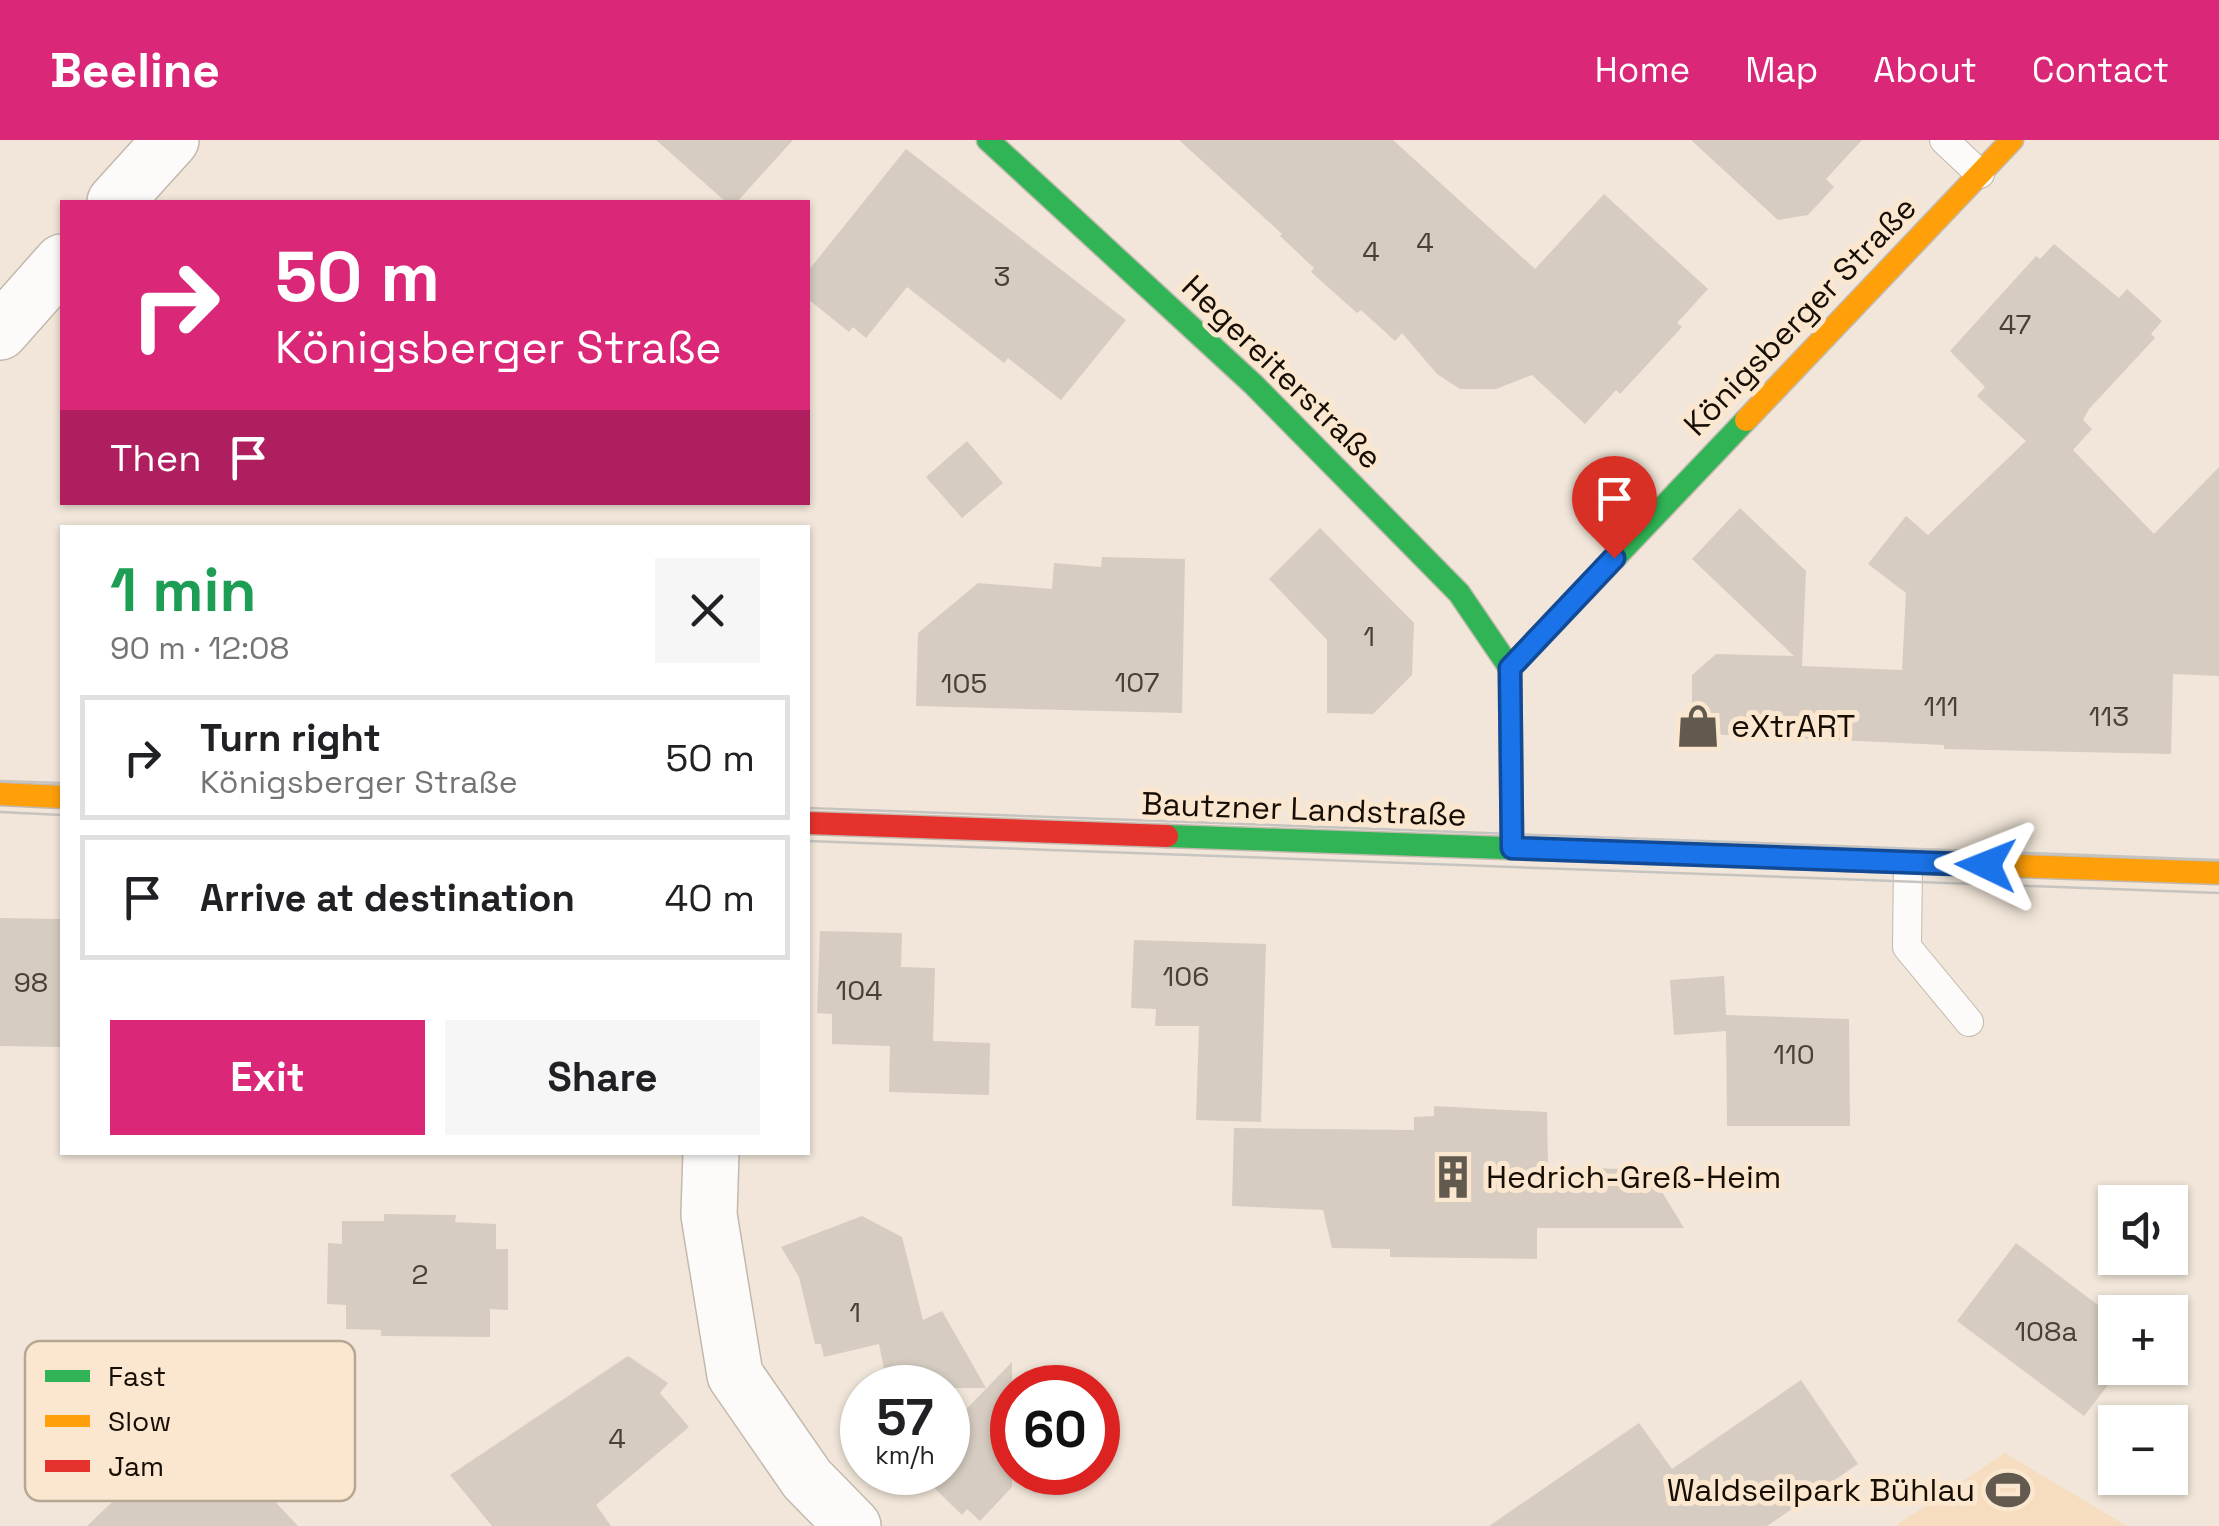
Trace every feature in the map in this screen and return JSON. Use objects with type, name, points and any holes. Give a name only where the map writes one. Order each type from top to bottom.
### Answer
[{"type":"street","points":[[117,200],[171,140]]},
{"type":"street","name":"Königsberger Straße","points":[[1510,668],[2012,140]]},
{"type":"street","name":"Hegereiterstraße","points":[[996,142],[1253,384],[1459,593],[1510,668]]},
{"type":"street","points":[[0,332],[60,264]]},
{"type":"street","points":[[1510,668],[1512,848]]},
{"type":"street","points":[[0,794],[60,796]]},
{"type":"street","name":"Bautzner Landstraße","points":[[810,823],[2219,873]]},
{"type":"street","points":[[711,1155],[710,1215],[735,1375],[807,1479],[852,1526]]},
{"type":"lane","points":[[1944,140],[1980,174]]},
{"type":"lane","points":[[1908,863],[1907,947],[1969,1022]]},
{"type":"shaded area","name":"Waldseilpark Bühlau","points":[[2005,1453],[2127,1526],[1895,1526]]},
{"type":"building","points":[[656,140],[793,140],[739,200],[724,200]]},
{"type":"building","points":[[1179,140],[1393,140],[1535,269],[1604,194],[1708,289],[1677,323],[1682,327],[1620,394],[1616,390],[1585,424],[1532,375],[1496,389],[1460,389],[1437,374],[1402,333],[1395,341],[1361,310],[1357,313],[1311,272],[1314,268],[1282,234]]},
{"type":"building","points":[[1691,140],[1862,140],[1826,179],[1834,187],[1808,215],[1778,220]]},
{"type":"building","points":[[906,149],[1126,320],[1061,400],[1008,358],[1004,363],[907,287],[866,338],[853,327],[849,332],[810,301],[810,269]]},
{"type":"building","points":[[2054,244],[2119,298],[2127,289],[2162,321],[2151,334],[2155,338],[2089,409],[2083,420],[2092,429],[2073,450],[2154,534],[2219,467],[2219,676],[2173,674],[2171,754],[1944,749],[1944,745],[1705,734],[1692,719],[1692,675],[1716,654],[1794,656],[1692,559],[1740,508],[1806,571],[1802,666],[1902,670],[1906,593],[1868,564],[1906,516],[1928,535],[2026,441],[1977,396],[1985,387],[1950,351],[2036,256],[2040,259]]},
{"type":"building","points":[[967,441],[1003,483],[962,518],[926,477]]},
{"type":"building","points":[[1320,528],[1414,623],[1412,675],[1373,714],[1327,713],[1327,640],[1269,579]]},
{"type":"building","points":[[1102,557],[1185,559],[1182,713],[916,706],[918,633],[978,583],[1052,589],[1054,563],[1101,567]]},
{"type":"building","points":[[0,918],[60,919],[60,1047],[0,1046]]},
{"type":"building","points":[[820,931],[902,933],[901,967],[935,968],[933,1041],[990,1043],[989,1095],[889,1092],[890,1046],[832,1044],[832,1014],[817,1013]]},
{"type":"building","points":[[1134,940],[1266,944],[1261,1122],[1196,1120],[1199,1026],[1155,1026],[1156,1009],[1131,1008]]},
{"type":"building","points":[[1724,976],[1726,1015],[1849,1019],[1850,1126],[1727,1126],[1726,1031],[1674,1035],[1670,980]]},
{"type":"building","points":[[1434,1106],[1547,1112],[1548,1168],[1648,1169],[1684,1228],[1537,1228],[1537,1259],[1390,1257],[1390,1249],[1332,1248],[1323,1210],[1232,1206],[1234,1128],[1414,1130],[1414,1117],[1434,1116]]},
{"type":"building","points":[[384,1214],[456,1215],[455,1222],[496,1224],[496,1249],[508,1249],[508,1310],[490,1309],[490,1337],[381,1336],[381,1330],[346,1329],[346,1305],[327,1304],[328,1243],[342,1244],[342,1221],[384,1221]]},
{"type":"building","points":[[862,1216],[902,1237],[923,1320],[942,1311],[986,1388],[970,1388],[970,1365],[883,1365],[879,1344],[824,1357],[821,1344],[815,1344],[799,1277],[781,1247]]},
{"type":"building","points":[[2016,1243],[2098,1305],[2098,1385],[2108,1385],[2084,1416],[1957,1321]]},
{"type":"building","points":[[628,1356],[668,1383],[660,1393],[689,1427],[596,1505],[611,1526],[492,1526],[450,1475]]},
{"type":"building","points":[[1801,1380],[1858,1464],[1767,1526],[1489,1526],[1639,1423],[1672,1469]]},
{"type":"building","points":[[990,1385],[990,1495],[1004,1495],[980,1521],[967,1509],[962,1515],[942,1495],[970,1495],[970,1405]]},
{"type":"building","points":[[113,1501],[274,1501],[298,1526],[87,1526]]},
{"type":"tram line","points":[[0,781],[60,783]]},
{"type":"tram line","points":[[810,808],[2219,860]]},
{"type":"tram line","points":[[0,812],[60,815]]},
{"type":"tram line","points":[[810,841],[2219,893]]},
{"type":"traffic: fast","points":[[988,140],[1253,384],[1459,593],[1510,668]]},
{"type":"traffic: fast","points":[[1512,848],[1510,668],[1746,420]]},
{"type":"traffic: fast","points":[[1167,836],[1848,860]]},
{"type":"traffic: slow","points":[[1746,420],[2012,140]]},
{"type":"traffic: slow","points":[[0,794],[60,797]]},
{"type":"traffic: slow","points":[[1848,860],[2219,873]]},
{"type":"traffic: jam","points":[[810,823],[1167,836]]},
{"type":"place","name":"eXtrART","points":[[1698,726]]},
{"type":"place","name":"Hedrich-Greß-Heim","points":[[1453,1177]]},
{"type":"place","name":"Waldseilpark Bühlau","points":[[2008,1490]]},
{"type":"route","points":[[1614,558],[1510,668],[1512,848],[1986,865]]}]
